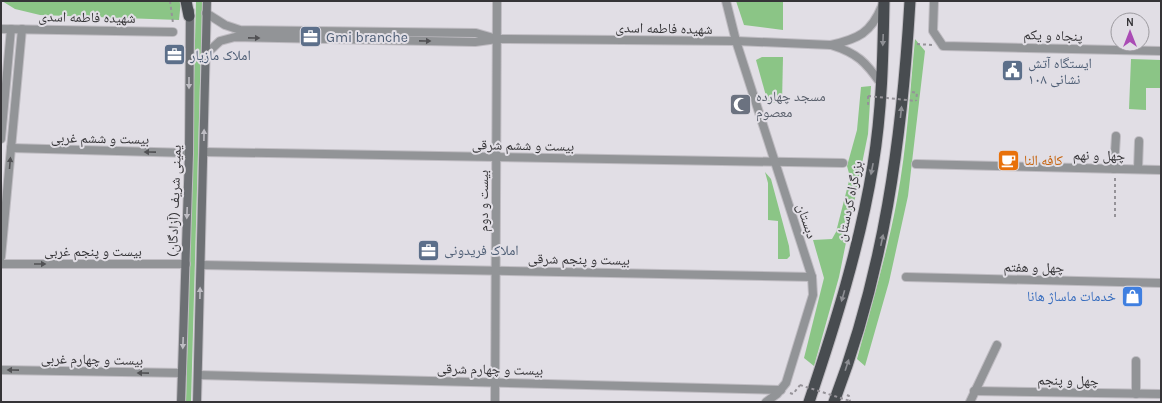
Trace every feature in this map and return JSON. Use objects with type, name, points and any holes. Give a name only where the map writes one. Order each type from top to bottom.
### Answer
[{"type":"highway","points":[[186,1],[189,16]]},
{"type":"highway","name":"بزرگراه کردستان","points":[[809,402],[845,288],[867,195],[874,158],[881,84],[884,1]]},
{"type":"highway","points":[[834,402],[861,321],[876,267],[887,216],[895,167],[908,43],[910,1]]},
{"type":"main road","name":"یمینی شریف (آزادگان)","points":[[181,402],[189,153],[190,1]]},
{"type":"main road","name":"یمینی شریف (آزادگان)","points":[[197,402],[207,1]]},
{"type":"street","name":"بیست و دوم","points":[[495,402],[497,1]]},
{"type":"street","name":"دبستان","points":[[726,1],[736,41],[812,277],[813,285],[811,300],[793,365],[781,390],[766,402]]},
{"type":"street","points":[[831,45],[852,40],[865,32],[875,21],[884,1]]},
{"type":"street","points":[[934,1],[933,31],[943,46]]},
{"type":"street","name":"شهیده فاطمه اسدی","points":[[206,13],[235,33]]},
{"type":"street","name":"شهیده فاطمه اسدی","points":[[1,29],[173,32]]},
{"type":"street","points":[[1,139],[12,29]]},
{"type":"street","points":[[1,257],[5,178],[11,148],[22,29]]},
{"type":"street","name":"شهیده فاطمه اسدی","points":[[206,54],[220,41],[235,33],[476,42],[497,39],[736,41],[831,45]]},
{"type":"street","points":[[831,45],[856,55],[870,69],[881,84]]},
{"type":"street","name":"پنجاه و یکم","points":[[943,46],[1161,51]]},
{"type":"street","points":[[1115,169],[1116,136]]},
{"type":"street","points":[[1138,169],[1139,141]]},
{"type":"street","name":"بیست و ششم غربی","points":[[11,148],[189,153]]},
{"type":"street","name":"بیست و ششم شرقی","points":[[204,152],[843,163]]},
{"type":"street","name":"چهل و نهم","points":[[916,164],[1161,170]]},
{"type":"street","name":"بیست و پنجم غربی","points":[[1,264],[186,264]]},
{"type":"street","name":"بیست و پنجم شرقی","points":[[201,265],[812,277]]},
{"type":"street","name":"چهل و هفتم","points":[[906,277],[1161,283]]},
{"type":"street","points":[[970,402],[997,345]]},
{"type":"street","points":[[1136,361],[1136,394]]},
{"type":"street","name":"بیست و چهارم غربی","points":[[1,370],[182,373]]},
{"type":"street","name":"بیست و چهارم شرقی","points":[[198,375],[781,390]]},
{"type":"street","name":"چهل و پنجم","points":[[974,392],[1161,394]]},
{"type":"path","points":[[170,1],[173,32]]},
{"type":"path","points":[[908,43],[943,46]]},
{"type":"path","points":[[868,104],[868,96],[916,101],[917,93]]},
{"type":"path","points":[[1115,169],[1115,217]]},
{"type":"path","points":[[793,394],[800,385],[850,401],[849,396]]},
{"type":"green space","points":[[2,1],[181,1],[179,20],[40,15],[15,9]]},
{"type":"green space","points":[[196,1],[202,1],[202,11],[191,402],[186,402]]},
{"type":"green space","points":[[736,1],[783,1],[783,30],[744,25]]},
{"type":"green space","points":[[915,39],[925,51],[908,196],[889,282],[865,366],[857,359],[884,260],[897,200],[906,140]]},
{"type":"green space","points":[[762,57],[783,57],[782,102],[768,103],[756,60]]},
{"type":"green space","points":[[1131,59],[1161,60],[1161,88],[1146,88],[1146,110],[1129,109]]},
{"type":"green space","points":[[871,86],[868,134],[839,277],[814,366],[804,358],[824,278],[813,240],[832,239],[836,232],[850,177],[847,166],[857,130],[861,87]]},
{"type":"green space","points":[[765,172],[771,179],[789,246],[790,256],[787,259],[778,259],[778,221],[768,220],[768,183]]},
{"type":"place","name":"Gmi branche","points":[[310,37]]},
{"type":"place","name":"املاک مازیار","points":[[174,55]]},
{"type":"place","name":"ایستگاه آتش نشانی ۱۰۸","points":[[1012,71]]},
{"type":"place","name":"مسجد چهارده معصوم","points":[[740,104]]},
{"type":"place","name":"کافه النا","points":[[1009,160]]},
{"type":"place","name":"املاک فریدونی","points":[[428,250]]},
{"type":"place","name":"خدمات ماساژ هانا","points":[[1132,296]]}]
